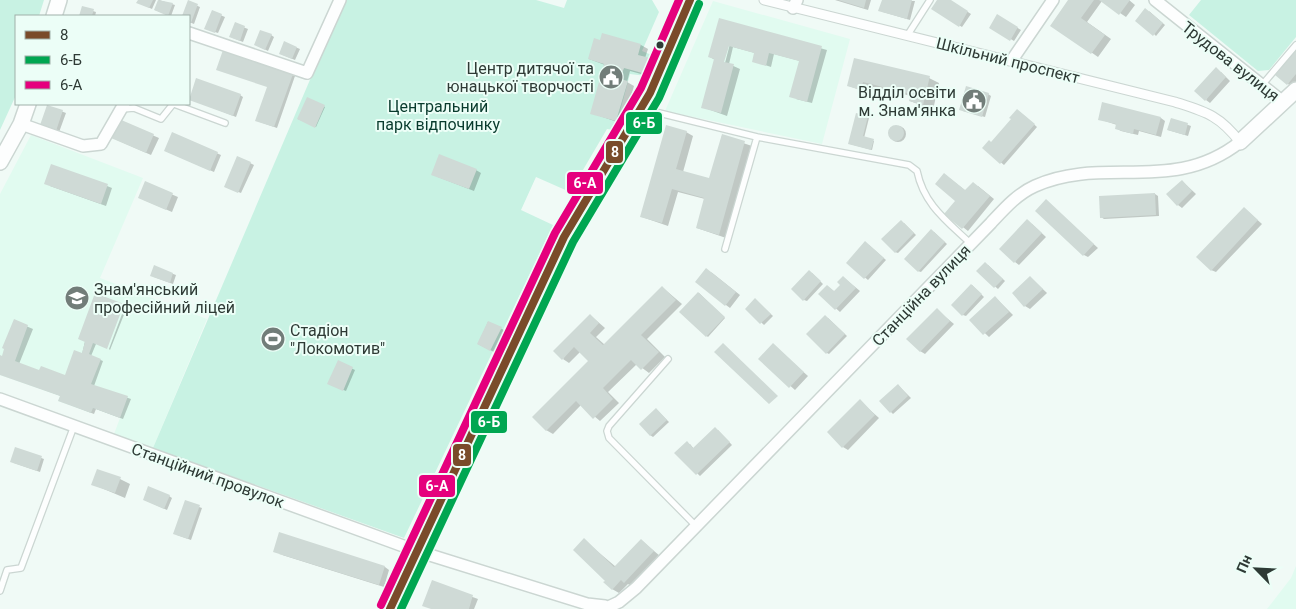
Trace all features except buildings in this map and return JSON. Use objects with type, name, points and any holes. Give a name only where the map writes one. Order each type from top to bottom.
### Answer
[{"type":"main road","points":[[390,609],[571,224],[641,109],[690,0]]},
{"type":"street","points":[[54,15],[59,0]]},
{"type":"street","points":[[190,32],[307,73],[340,0]]},
{"type":"street","name":"Шкільний проспект","points":[[764,0],[795,4],[907,36],[1012,60],[1175,102],[1211,114],[1228,127],[1240,142]]},
{"type":"street","points":[[1012,60],[1053,0]]},
{"type":"street","name":"Трудова вулиця","points":[[1155,0],[1284,102]]},
{"type":"street","name":"Станційна вулиця","points":[[604,608],[619,602],[636,588],[1009,204],[1033,187],[1072,175],[1171,171],[1193,167],[1226,153],[1296,90]]},
{"type":"street","points":[[0,162],[21,124],[28,105]]},
{"type":"street","points":[[21,124],[83,146],[102,144],[123,107]]},
{"type":"street","name":"Станційний провулок","points":[[0,398],[417,551],[604,608]]},
{"type":"lane","points":[[907,36],[930,0]]},
{"type":"lane","points":[[1262,86],[1296,45]]},
{"type":"lane","points":[[123,107],[134,108],[161,119],[173,105]]},
{"type":"lane","points":[[177,105],[225,123]]},
{"type":"lane","points":[[641,109],[757,137],[909,165],[917,171],[920,187],[934,209],[971,244]]},
{"type":"lane","points":[[724,249],[757,137]]},
{"type":"lane","points":[[668,360],[608,426],[607,431],[610,438],[696,526]]},
{"type":"lane","points":[[0,591],[7,570],[21,568],[74,426]]},
{"type":"shaded area","points":[[713,1],[850,39],[822,144],[665,111]]},
{"type":"shaded area","name":"Знам'янський професійний ліцей","points":[[31,135],[143,178],[100,278],[207,319],[153,448],[114,434],[120,418],[93,408],[91,413],[58,401],[60,396],[0,375],[0,194]]},
{"type":"shaded area","points":[[1296,566],[1296,609],[1267,609],[1291,578]]},
{"type":"green space","points":[[0,0],[44,0],[39,15],[15,15],[15,97],[0,130]]},
{"type":"green space","name":"Центральний парк відпочинку","points":[[344,0],[536,0],[564,8],[567,0],[652,0],[659,12],[642,51],[654,56],[646,76],[630,74],[615,130],[607,129],[570,192],[536,177],[521,210],[553,225],[404,538],[153,448]]},
{"type":"green space","points":[[1201,0],[1296,0],[1296,37],[1269,70],[1258,71],[1189,15]]},
{"type":"transit line","name":"6-А","points":[[381,605],[555,233],[641,88],[679,0]]},
{"type":"transit line","name":"8","points":[[390,609],[564,237],[650,93],[690,0]]},
{"type":"transit line","name":"6-Б","points":[[401,609],[573,242],[659,98],[699,4]]},
{"type":"place","name":"Центр дитячої та юнацької творчості","points":[[611,77]]},
{"type":"place","name":"Відділ освіти м. Знам'янка","points":[[974,101]]},
{"type":"place","name":"Знам'янський професійний ліцей","points":[[77,298]]},
{"type":"place","name":"Стадіон \"Локомотив\"","points":[[273,339]]}]
